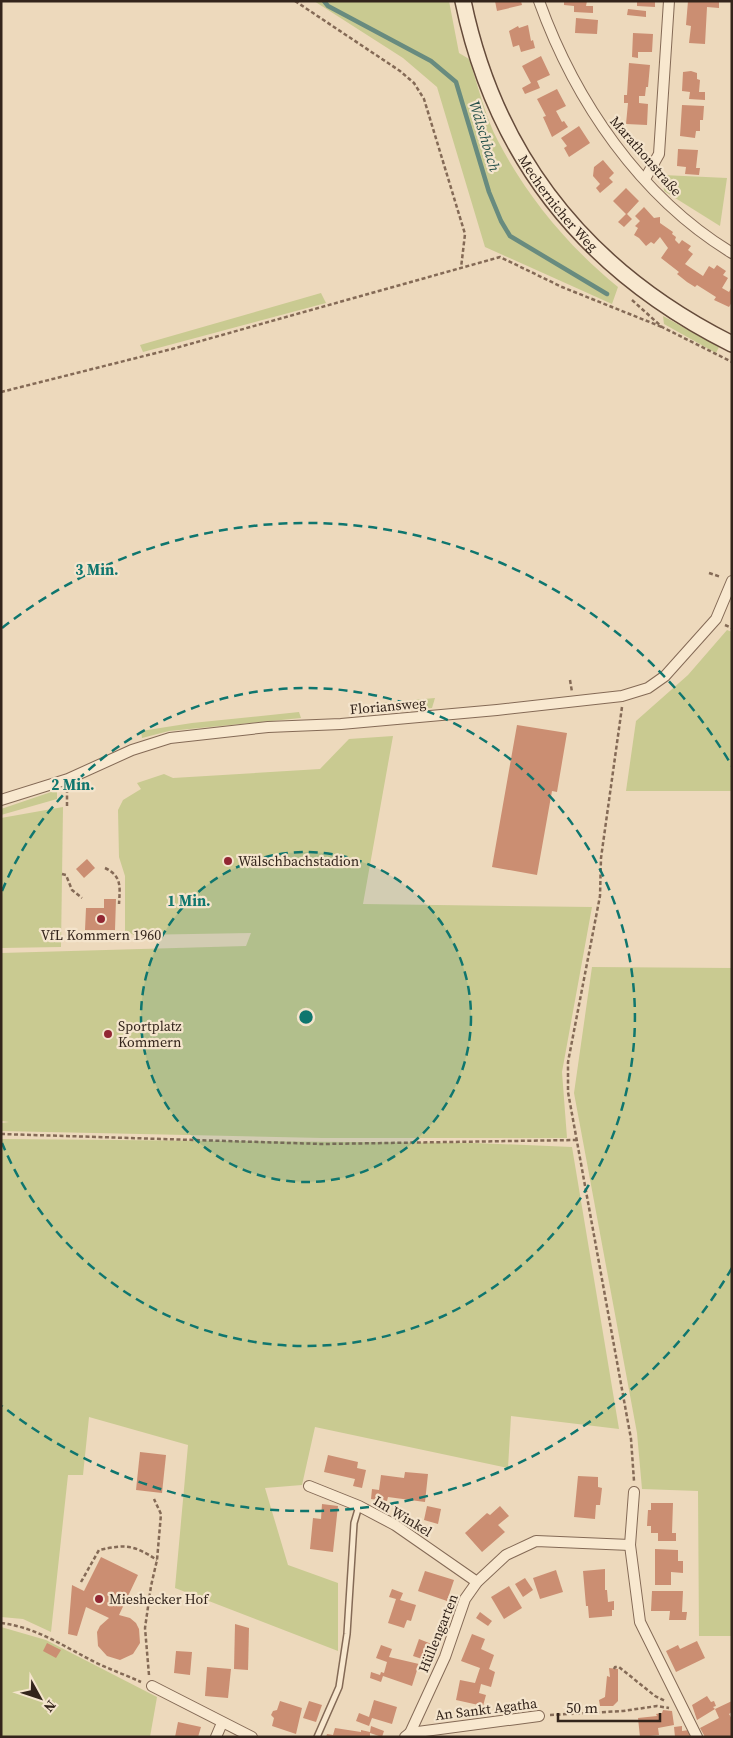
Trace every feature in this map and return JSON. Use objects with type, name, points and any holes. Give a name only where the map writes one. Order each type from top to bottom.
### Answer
[{"type":"street","name":"Mechernicher Weg","points":[[463,1],[474,42],[500,117],[549,197],[589,244],[644,292],[700,328],[732,344]]},
{"type":"street","name":"Marathonstraße","points":[[539,1],[557,47],[598,122],[645,179],[694,226],[732,253]]},
{"type":"street","points":[[645,179],[659,154],[669,1]]},
{"type":"street","name":"Floriansweg","points":[[1,800],[68,779],[132,750],[170,738],[268,727],[341,724],[497,710],[622,696],[648,688],[665,676],[716,619],[732,581]]},
{"type":"street","name":"Im Winkel","points":[[309,1486],[359,1506],[395,1525],[477,1582]]},
{"type":"street","points":[[634,1492],[630,1546],[640,1622],[697,1737]]},
{"type":"street","name":"Hüllengarten","points":[[408,1735],[445,1657],[465,1599],[477,1582],[506,1555],[536,1541],[630,1546]]},
{"type":"street","points":[[152,1686],[252,1737]]},
{"type":"street","name":"An Sankt Agatha","points":[[408,1735],[539,1716]]},
{"type":"street","points":[[216,1737],[222,1723]]},
{"type":"lane","points":[[317,1737],[340,1687],[347,1634],[354,1523],[359,1506]]},
{"type":"path","points":[[295,1],[400,71],[414,83],[424,99],[465,234],[461,268]]},
{"type":"path","points":[[1,392],[182,347],[500,257],[562,287],[662,327]]},
{"type":"path","points":[[725,625],[732,628]]},
{"type":"path","points":[[622,696],[601,858],[600,896],[568,1062],[568,1092],[631,1439],[634,1492]]},
{"type":"path","points":[[105,868],[118,877],[119,904]]},
{"type":"path","points":[[62,874],[66,874],[72,890],[82,898]]},
{"type":"path","points":[[1,1134],[324,1144],[576,1140]]},
{"type":"path","points":[[152,1686],[147,1665],[145,1628],[150,1586],[157,1560],[161,1514],[154,1499]]},
{"type":"path","points":[[81,1582],[99,1550],[120,1545],[132,1546],[157,1560]]},
{"type":"path","points":[[1,1623],[20,1626],[48,1636],[100,1665],[152,1686]]},
{"type":"path","points":[[614,1669],[619,1667],[655,1696],[663,1700]]},
{"type":"path","name":"An Sankt Agatha","points":[[539,1716],[623,1711],[657,1706],[685,1712]]},
{"type":"green space","points":[[314,1],[449,1],[459,53],[469,59],[493,132],[536,202],[583,256],[618,287],[612,304],[485,247],[437,87],[403,58]]},
{"type":"green space","points":[[663,175],[727,178],[720,226],[664,191]]},
{"type":"green space","points":[[321,293],[326,303],[143,352],[140,345]]},
{"type":"green space","points":[[663,316],[719,347],[716,353],[664,324]]},
{"type":"green space","points":[[727,630],[732,632],[732,791],[626,791],[636,721],[688,675]]},
{"type":"green space","points":[[435,698],[432,708],[369,713],[370,704]]},
{"type":"green space","points":[[299,712],[301,718],[169,731],[142,738],[141,731],[192,723]]},
{"type":"green space","points":[[393,736],[363,904],[592,907],[562,1072],[567,1138],[322,1138],[1,1131],[1,1123],[9,1122],[1,1121],[1,953],[246,946],[251,933],[134,935],[125,931],[125,876],[119,857],[118,810],[123,800],[141,789],[137,783],[164,774],[173,778],[320,769],[349,739]]},
{"type":"green space","points":[[57,790],[57,799],[1,815],[1,809]]},
{"type":"green space","points":[[63,807],[61,947],[1,948],[1,818]]},
{"type":"green space","points":[[592,967],[732,968],[732,1636],[699,1636],[698,1491],[642,1489],[637,1433],[574,1093]]},
{"type":"green space","points":[[1,1139],[475,1143],[572,1147],[619,1429],[511,1416],[508,1468],[315,1427],[302,1485],[265,1488],[288,1565],[338,1583],[338,1651],[175,1588],[188,1445],[89,1417],[83,1475],[68,1475],[51,1632],[23,1619],[1,1617]]},
{"type":"green space","points":[[1,1627],[46,1640],[157,1697],[150,1737],[1,1737]]},
{"type":"building","points":[[495,1],[521,1],[522,5],[497,11]]},
{"type":"building","points":[[564,1],[587,1],[586,6],[593,6],[593,13],[574,12],[574,6],[564,5]]},
{"type":"building","points":[[637,1],[655,1],[655,7],[637,6]]},
{"type":"building","points":[[688,1],[719,1],[719,8],[707,7],[705,44],[689,43],[691,26],[686,25]]},
{"type":"building","points":[[628,9],[646,11],[646,17],[627,15]]},
{"type":"building","points":[[576,18],[598,20],[597,34],[575,33]]},
{"type":"building","points":[[528,25],[531,41],[533,40],[535,48],[521,52],[519,45],[513,47],[509,31],[518,26],[519,28]]},
{"type":"building","points":[[633,33],[653,34],[652,52],[638,52],[638,58],[632,57]]},
{"type":"building","points":[[541,56],[550,75],[537,81],[540,88],[525,94],[522,88],[531,83],[522,66]]},
{"type":"building","points":[[629,63],[650,65],[648,87],[646,87],[645,96],[639,96],[639,103],[648,104],[647,125],[626,124],[628,103],[624,103],[624,95],[627,95]]},
{"type":"building","points":[[691,71],[697,73],[697,79],[700,80],[699,92],[705,92],[705,100],[689,99],[690,92],[682,91],[683,72]]},
{"type":"building","points":[[557,89],[566,106],[556,111],[562,122],[564,121],[568,127],[552,137],[543,117],[546,116],[537,99]]},
{"type":"building","points":[[682,105],[704,106],[703,120],[700,120],[700,131],[696,131],[695,138],[680,136]]},
{"type":"building","points":[[579,126],[590,143],[569,157],[564,148],[567,146],[561,138]]},
{"type":"building","points":[[678,149],[698,150],[696,168],[700,168],[699,175],[685,174],[686,167],[677,166]]},
{"type":"building","points":[[603,160],[614,173],[609,178],[613,182],[600,193],[596,188],[600,184],[593,176],[594,167]]},
{"type":"building","points":[[626,188],[639,201],[627,214],[632,219],[624,227],[618,222],[626,214],[613,201]]},
{"type":"building","points":[[644,207],[654,218],[660,217],[660,223],[673,232],[672,234],[676,237],[675,240],[679,244],[682,240],[691,246],[688,250],[693,254],[685,264],[703,276],[709,266],[714,269],[717,265],[726,271],[723,275],[728,278],[722,288],[729,292],[732,286],[732,302],[729,307],[714,300],[716,297],[697,285],[695,287],[687,282],[677,274],[679,272],[661,258],[668,248],[660,237],[654,244],[651,242],[646,246],[634,235],[638,228],[635,226],[640,221],[635,216]]},
{"type":"building","points":[[517,725],[567,733],[557,792],[552,791],[537,875],[492,867]]},
{"type":"building","points":[[87,859],[95,868],[84,878],[76,869]]},
{"type":"building","name":"VfL Kommern 1960","points":[[104,899],[116,899],[115,930],[85,930],[86,908],[104,908]]},
{"type":"building","points":[[140,1452],[166,1455],[162,1493],[136,1490]]},
{"type":"building","points":[[328,1455],[358,1462],[357,1468],[366,1470],[362,1488],[353,1486],[355,1479],[324,1472]]},
{"type":"building","points":[[405,1472],[428,1474],[425,1502],[388,1497],[387,1501],[371,1499],[372,1489],[379,1490],[381,1475],[404,1478]]},
{"type":"building","points":[[578,1476],[598,1477],[598,1487],[602,1488],[600,1505],[596,1505],[595,1519],[574,1517]]},
{"type":"building","points":[[651,1503],[673,1503],[672,1533],[676,1533],[676,1541],[658,1541],[658,1533],[651,1533],[651,1526],[647,1526],[648,1510],[651,1510]]},
{"type":"building","points":[[322,1504],[338,1506],[333,1552],[310,1549],[313,1518],[321,1519]]},
{"type":"building","points":[[427,1506],[441,1509],[438,1524],[424,1520]]},
{"type":"building","points":[[500,1506],[509,1516],[498,1525],[505,1532],[482,1552],[465,1533],[487,1513],[490,1515]]},
{"type":"building","points":[[655,1549],[678,1550],[678,1561],[683,1561],[683,1573],[671,1572],[671,1585],[655,1585]]},
{"type":"building","name":"Mieshecker Hof","points":[[101,1557],[138,1575],[119,1615],[130,1618],[136,1623],[139,1629],[140,1643],[133,1654],[120,1660],[107,1656],[98,1646],[97,1632],[100,1626],[109,1618],[86,1607],[77,1636],[68,1634],[72,1585],[84,1591]]},
{"type":"building","points":[[605,1569],[605,1590],[607,1590],[608,1602],[614,1601],[614,1610],[612,1610],[612,1616],[589,1618],[583,1571]]},
{"type":"building","points":[[556,1570],[563,1592],[540,1599],[533,1578]]},
{"type":"building","points":[[425,1571],[454,1580],[447,1601],[418,1591]]},
{"type":"building","points":[[525,1578],[533,1590],[523,1597],[515,1584]]},
{"type":"building","points":[[509,1586],[522,1608],[504,1619],[491,1597]]},
{"type":"building","points":[[392,1589],[403,1593],[400,1600],[416,1605],[411,1621],[407,1620],[404,1628],[388,1623],[396,1599],[389,1597]]},
{"type":"building","points":[[652,1591],[683,1591],[682,1612],[687,1612],[686,1620],[669,1620],[670,1611],[651,1611]]},
{"type":"building","points":[[480,1612],[492,1621],[488,1626],[476,1618]]},
{"type":"building","points":[[235,1624],[249,1628],[248,1670],[234,1669]]},
{"type":"building","points":[[472,1634],[485,1639],[481,1649],[494,1655],[489,1669],[495,1672],[491,1687],[481,1684],[479,1693],[486,1695],[483,1706],[456,1700],[460,1680],[475,1683],[480,1668],[461,1661]]},
{"type":"building","points":[[419,1639],[434,1645],[428,1661],[413,1656]]},
{"type":"building","points":[[697,1641],[705,1658],[676,1672],[666,1651],[678,1645],[680,1649]]},
{"type":"building","points":[[47,1643],[61,1650],[56,1658],[43,1651]]},
{"type":"building","points":[[381,1645],[392,1649],[389,1657],[419,1664],[412,1686],[383,1676],[381,1682],[370,1678],[371,1672],[380,1675],[381,1672],[384,1673],[387,1662],[376,1658]]},
{"type":"building","points":[[176,1651],[192,1652],[190,1675],[174,1673]]},
{"type":"building","points":[[207,1667],[231,1669],[228,1698],[205,1696]]},
{"type":"building","points":[[609,1668],[618,1669],[618,1701],[613,1706],[600,1706],[599,1700],[605,1697],[607,1676],[610,1677]]},
{"type":"building","points":[[707,1696],[711,1702],[714,1701],[716,1706],[713,1707],[715,1709],[697,1720],[692,1705]]},
{"type":"building","points":[[374,1700],[397,1707],[392,1724],[372,1718],[369,1726],[356,1721],[359,1713],[369,1717]]},
{"type":"building","points":[[280,1701],[302,1708],[296,1734],[272,1726],[274,1718],[271,1715],[273,1711],[277,1710]]},
{"type":"building","points":[[309,1701],[322,1705],[316,1722],[303,1718]]},
{"type":"building","points":[[732,1701],[732,1712],[729,1714],[732,1719],[732,1737],[705,1737],[700,1728],[719,1718],[715,1709]]},
{"type":"building","points":[[663,1710],[672,1711],[674,1725],[658,1728],[659,1735],[640,1737],[638,1718],[657,1716],[656,1714],[662,1713]]},
{"type":"building","points":[[178,1722],[201,1727],[198,1737],[175,1737]]},
{"type":"building","points":[[371,1726],[384,1731],[382,1737],[370,1733],[370,1737],[326,1737],[327,1734],[333,1735],[335,1728],[370,1732]]},
{"type":"building","points":[[682,1726],[682,1731],[689,1730],[690,1737],[675,1737],[674,1727]]},
{"type":"waterway","name":"Wälschbach","points":[[324,1],[328,6],[431,61],[456,82],[489,192],[501,221],[510,236],[607,294]]},
{"type":"place","name":"Wälschbachstadion","points":[[228,861]]},
{"type":"place","name":"VfL Kommern 1960","points":[[101,919]]},
{"type":"place","name":"Sportplatz Kommern","points":[[108,1034]]},
{"type":"place","name":"Mieshecker Hof","points":[[99,1599]]}]
